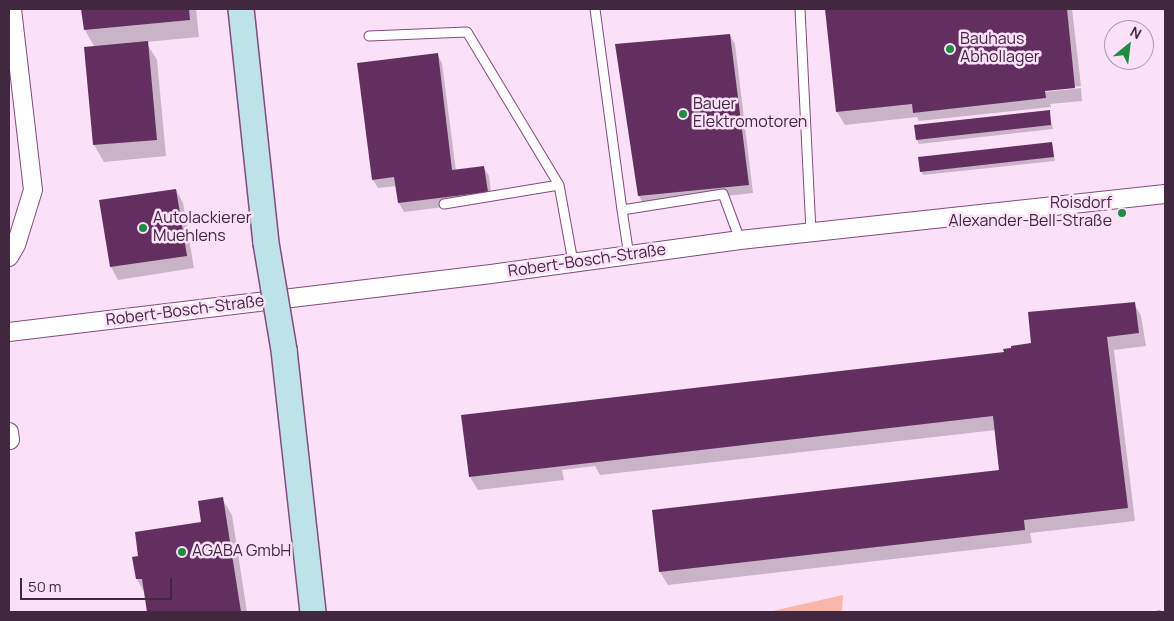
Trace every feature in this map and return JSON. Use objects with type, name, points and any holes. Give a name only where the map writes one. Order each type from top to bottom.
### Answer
[{"type":"main road","points":[[241,9],[266,243],[284,350],[313,612]]},
{"type":"street","points":[[9,257],[16,245],[33,190],[12,9]]},
{"type":"street","name":"Robert-Bosch-Straße","points":[[9,332],[629,256],[740,240],[1165,194]]},
{"type":"lane","points":[[595,9],[629,256]]},
{"type":"lane","points":[[800,9],[812,232]]},
{"type":"lane","points":[[369,36],[467,32],[559,186],[573,262]]},
{"type":"lane","points":[[444,204],[559,186]]},
{"type":"lane","points":[[622,210],[723,194],[740,240]]},
{"type":"path","points":[[1157,612],[1165,611]]},
{"type":"shaded area","points":[[843,595],[842,612],[768,612]]},
{"type":"building","points":[[81,9],[189,9],[190,20],[84,30]]},
{"type":"building","name":"Bauhaus Abhollager","points":[[825,9],[1067,9],[1075,88],[1045,91],[1046,98],[913,113],[912,104],[836,112]]},
{"type":"building","name":"Bauer Elektromotoren","points":[[730,34],[749,185],[638,196],[615,44]]},
{"type":"building","points":[[148,41],[157,140],[93,145],[84,47]]},
{"type":"building","points":[[438,53],[452,170],[484,166],[488,192],[398,203],[394,177],[372,180],[357,63]]},
{"type":"building","points":[[1050,110],[1051,125],[916,140],[914,125]]},
{"type":"building","points":[[1052,142],[1054,157],[920,172],[918,157]]},
{"type":"building","name":"Autolackierer Muehlens","points":[[176,189],[187,256],[110,267],[99,200]]},
{"type":"building","points":[[1135,302],[1139,333],[1107,337],[1128,508],[1024,520],[1025,530],[659,572],[652,510],[999,470],[993,416],[469,477],[461,415],[1004,352],[1003,349],[1011,348],[1011,346],[1031,343],[1028,312]]},
{"type":"building","points":[[223,497],[241,612],[147,612],[142,579],[136,579],[132,557],[138,556],[135,532],[201,522],[198,501]]},
{"type":"place","name":"Bauhaus Abhollager","points":[[950,49]]},
{"type":"place","name":"Bauer Elektromotoren","points":[[683,114]]},
{"type":"place","name":"Roisdorf Alexander-Bell-Straße","points":[[1122,213]]},
{"type":"place","name":"Autolackierer Muehlens","points":[[143,228]]},
{"type":"place","name":"AGABA GmbH","points":[[182,552]]}]
